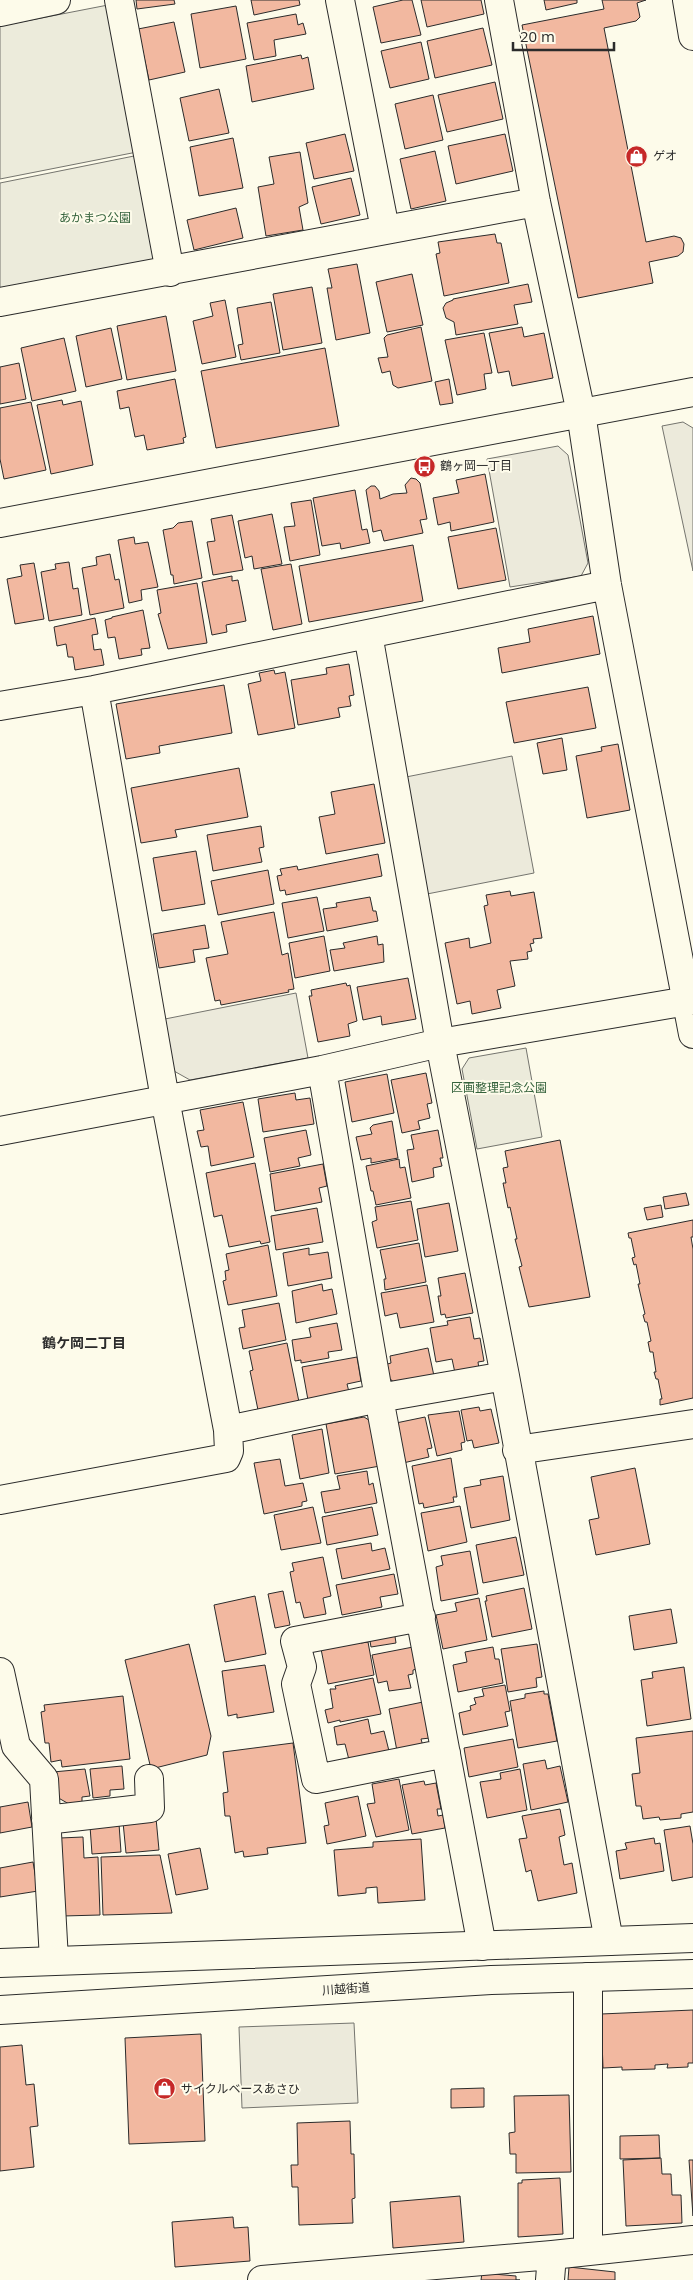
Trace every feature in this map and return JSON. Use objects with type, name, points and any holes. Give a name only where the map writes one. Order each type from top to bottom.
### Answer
[{"type":"main road","points":[[7,7],[56,0]]},
{"type":"main road","points":[[119,0],[170,272]]},
{"type":"main road","points":[[340,0],[385,229]]},
{"type":"main road","points":[[499,0],[536,202],[581,413],[607,585],[690,1001],[693,1034]]},
{"type":"main road","points":[[687,0],[693,36]]},
{"type":"main road","points":[[0,302],[170,272],[385,229],[536,202]]},
{"type":"main road","points":[[0,523],[693,392]]},
{"type":"main road","points":[[0,706],[94,690],[607,585]]},
{"type":"main road","points":[[368,634],[440,1043],[505,1376],[517,1450],[609,1941]]},
{"type":"main road","points":[[0,1500],[226,1458],[229,1451],[228,1430],[165,1099],[94,690]]},
{"type":"main road","points":[[0,1131],[322,1070],[440,1043],[690,1001]]},
{"type":"main road","points":[[322,1070],[379,1398],[482,1946]]},
{"type":"main road","points":[[228,1430],[379,1398],[505,1376]]},
{"type":"main road","points":[[517,1450],[693,1424]]},
{"type":"main road","points":[[421,1617],[295,1641],[302,1667],[296,1684],[316,1779],[446,1753]]},
{"type":"main road","points":[[0,1672],[16,1746],[44,1779],[54,1960]]},
{"type":"main road","points":[[46,1820],[150,1808],[149,1779]]},
{"type":"main road","points":[[0,1963],[693,1938]]},
{"type":"main road","name":"川越街道","points":[[0,2010],[491,1980],[693,1974]]},
{"type":"main road","points":[[588,1977],[588,2251]]},
{"type":"main road","points":[[262,2280],[551,2267],[588,2251],[693,2240]]},
{"type":"green space","points":[[108,5],[137,152],[0,179],[0,26]]},
{"type":"green space","name":"あかまつ公園","points":[[139,155],[158,255],[152,261],[0,289],[0,183]]},
{"type":"green space","name":"区画整理記念公園","points":[[526,1048],[542,1137],[477,1149],[462,1069],[469,1058]]},
{"type":"shaded area","points":[[683,422],[693,428],[693,571],[662,426]]},
{"type":"shaded area","points":[[558,446],[568,455],[588,563],[581,576],[510,587],[487,459]]},
{"type":"shaded area","points":[[512,756],[534,873],[427,894],[406,777]]},
{"type":"shaded area","points":[[296,993],[308,1058],[190,1080],[174,1071],[165,1019]]},
{"type":"shaded area","points":[[354,2023],[358,2103],[242,2108],[239,2027]]},
{"type":"building","points":[[136,0],[174,0],[175,4],[137,9]]},
{"type":"building","points":[[251,0],[299,0],[300,5],[254,15]]},
{"type":"building","points":[[403,0],[412,0],[421,35],[381,43],[373,7]]},
{"type":"building","points":[[421,0],[481,0],[484,14],[427,27]]},
{"type":"building","points":[[544,0],[577,0],[577,3],[546,10]]},
{"type":"building","points":[[602,0],[646,0],[637,3],[640,17],[636,21],[604,28],[646,242],[674,236],[681,238],[684,244],[683,252],[678,256],[649,262],[653,283],[578,298],[522,25],[604,9]]},
{"type":"building","points":[[236,6],[246,59],[200,68],[191,14]]},
{"type":"building","points":[[296,14],[298,25],[303,23],[306,34],[274,40],[276,56],[254,60],[247,23]]},
{"type":"building","points":[[174,22],[185,72],[149,80],[138,29]]},
{"type":"building","points":[[483,28],[492,65],[435,78],[427,41]]},
{"type":"building","points":[[421,42],[429,79],[390,88],[381,51]]},
{"type":"building","points":[[301,55],[302,59],[308,57],[314,89],[252,102],[246,66]]},
{"type":"building","points":[[495,82],[503,119],[447,132],[438,95]]},
{"type":"building","points":[[219,89],[229,133],[189,141],[180,98]]},
{"type":"building","points":[[433,95],[443,140],[405,149],[395,104]]},
{"type":"building","points":[[345,134],[354,171],[314,179],[306,143]]},
{"type":"building","points":[[505,134],[513,171],[456,184],[448,146]]},
{"type":"building","points":[[233,138],[243,188],[199,196],[190,147]]},
{"type":"building","points":[[435,151],[446,201],[411,209],[400,159]]},
{"type":"building","points":[[300,152],[308,203],[299,207],[303,230],[266,236],[258,187],[274,184],[269,157]]},
{"type":"building","points":[[351,178],[360,215],[321,224],[312,187]]},
{"type":"building","points":[[236,208],[243,238],[194,250],[187,220]]},
{"type":"building","points":[[495,234],[497,243],[501,243],[509,283],[444,296],[436,254],[440,253],[438,242]]},
{"type":"building","points":[[357,264],[370,333],[336,340],[327,288],[332,288],[328,269]]},
{"type":"building","points":[[412,274],[423,325],[387,332],[376,282]]},
{"type":"building","points":[[528,284],[532,302],[514,305],[518,324],[456,335],[454,322],[446,318],[443,308],[446,303],[453,299]]},
{"type":"building","points":[[312,287],[322,343],[283,350],[273,294]]},
{"type":"building","points":[[225,300],[236,357],[202,364],[193,321],[213,316],[210,303]]},
{"type":"building","points":[[271,302],[280,353],[241,360],[238,345],[243,344],[237,308]]},
{"type":"building","points":[[166,316],[176,371],[127,380],[117,326]]},
{"type":"building","points":[[421,327],[432,381],[398,388],[393,385],[390,371],[382,373],[378,358],[388,357],[384,338],[387,335]]},
{"type":"building","points":[[522,327],[524,337],[544,333],[553,378],[512,386],[509,371],[498,373],[489,333]]},
{"type":"building","points":[[111,328],[122,379],[86,387],[76,336]]},
{"type":"building","points":[[484,333],[492,373],[484,374],[486,389],[457,395],[445,340]]},
{"type":"building","points":[[64,338],[76,391],[32,401],[21,348]]},
{"type":"building","points":[[325,348],[339,426],[216,448],[201,371]]},
{"type":"building","points":[[19,363],[26,399],[0,404],[0,367]]},
{"type":"building","points":[[175,379],[186,437],[183,438],[184,443],[147,450],[144,435],[135,437],[129,407],[120,409],[117,391]]},
{"type":"building","points":[[449,379],[453,403],[440,405],[435,382]]},
{"type":"building","points":[[62,400],[63,405],[81,401],[93,465],[51,474],[37,405]]},
{"type":"building","points":[[31,402],[46,470],[4,479],[0,459],[0,408]]},
{"type":"building","points":[[485,474],[494,522],[451,531],[450,522],[438,525],[433,498],[459,493],[456,480]]},
{"type":"building","points":[[411,478],[416,479],[420,483],[427,519],[420,520],[423,533],[384,541],[381,530],[373,532],[366,490],[371,486],[375,486],[379,491],[380,499],[393,494],[407,493],[405,485]]},
{"type":"building","points":[[355,490],[362,530],[367,529],[370,543],[341,549],[340,543],[322,546],[313,498]]},
{"type":"building","points":[[311,500],[320,555],[290,561],[284,527],[295,526],[291,503]]},
{"type":"building","points":[[272,514],[282,564],[254,569],[252,556],[245,558],[238,521]]},
{"type":"building","points":[[232,515],[243,570],[213,575],[207,542],[215,541],[211,519]]},
{"type":"building","points":[[192,521],[202,578],[174,584],[163,530],[173,528],[178,523]]},
{"type":"building","points":[[496,528],[506,580],[458,589],[448,537]]},
{"type":"building","points":[[134,537],[135,544],[148,542],[158,587],[141,590],[142,600],[129,603],[118,540]]},
{"type":"building","points":[[413,545],[423,601],[309,622],[299,566]]},
{"type":"building","points":[[110,554],[115,580],[119,579],[124,608],[90,615],[82,568],[97,565],[96,557]]},
{"type":"building","points":[[69,562],[73,589],[78,588],[82,615],[49,621],[41,572],[56,569],[55,564]]},
{"type":"building","points":[[34,563],[44,619],[15,624],[7,579],[22,576],[20,565]]},
{"type":"building","points":[[291,564],[302,624],[273,630],[261,569]]},
{"type":"building","points":[[232,576],[232,581],[238,580],[246,621],[226,625],[227,632],[212,635],[202,582]]},
{"type":"building","points":[[197,583],[207,643],[168,649],[158,614],[161,613],[157,590]]},
{"type":"building","points":[[143,610],[150,648],[141,649],[142,655],[119,659],[115,637],[108,638],[105,620]]},
{"type":"building","points":[[593,616],[600,654],[502,673],[498,648],[530,642],[528,629]]},
{"type":"building","points":[[95,618],[98,634],[92,635],[94,650],[101,649],[104,665],[75,670],[73,657],[68,657],[66,644],[57,646],[54,627]]},
{"type":"building","points":[[349,664],[354,695],[349,696],[351,706],[338,708],[340,717],[298,725],[291,680],[327,674],[326,668]]},
{"type":"building","points":[[274,670],[275,674],[285,672],[295,728],[258,735],[248,684],[261,681],[259,673]]},
{"type":"building","points":[[224,685],[232,733],[159,746],[160,753],[126,759],[116,704]]},
{"type":"building","points":[[588,687],[596,728],[514,743],[506,702]]},
{"type":"building","points":[[562,738],[567,770],[543,774],[537,743]]},
{"type":"building","points":[[618,744],[630,810],[587,818],[576,756],[602,751],[601,747]]},
{"type":"building","points":[[239,768],[248,817],[175,830],[177,837],[141,843],[131,788]]},
{"type":"building","points":[[374,784],[385,843],[326,854],[319,817],[335,814],[331,792]]},
{"type":"building","points":[[261,826],[264,847],[259,848],[262,862],[213,871],[207,835]]},
{"type":"building","points":[[196,851],[205,904],[162,911],[153,858]]},
{"type":"building","points":[[378,854],[382,876],[286,895],[285,890],[280,891],[277,876],[282,875],[280,869],[297,866],[298,870]]},
{"type":"building","points":[[268,870],[274,904],[218,915],[211,881]]},
{"type":"building","points":[[510,891],[511,896],[534,892],[542,938],[533,939],[534,943],[530,944],[532,951],[527,952],[528,959],[510,961],[515,986],[497,990],[501,1008],[472,1014],[470,1001],[457,1004],[445,943],[469,938],[470,948],[491,943],[484,906],[488,905],[486,895]]},
{"type":"building","points":[[317,897],[324,931],[288,938],[282,903]]},
{"type":"building","points":[[370,897],[373,911],[376,911],[378,921],[327,931],[323,909],[337,907],[336,903]]},
{"type":"building","points":[[274,912],[282,955],[288,953],[294,989],[288,990],[289,992],[221,1005],[220,1000],[215,1001],[206,958],[228,954],[221,922]]},
{"type":"building","points":[[205,925],[209,948],[193,950],[195,962],[159,968],[153,934]]},
{"type":"building","points":[[324,936],[330,971],[295,978],[289,943]]},
{"type":"building","points":[[377,936],[378,945],[383,944],[384,962],[334,971],[330,950],[345,948],[343,943]]},
{"type":"building","points":[[408,978],[416,1019],[382,1025],[381,1016],[363,1020],[357,987]]},
{"type":"building","points":[[346,983],[347,986],[350,985],[357,1021],[348,1024],[350,1036],[318,1042],[309,996],[312,996],[311,990]]},
{"type":"building","points":[[426,1073],[432,1103],[427,1104],[430,1118],[418,1121],[420,1129],[402,1133],[391,1080]]},
{"type":"building","points":[[387,1074],[394,1113],[352,1122],[345,1082]]},
{"type":"building","points":[[295,1093],[296,1100],[310,1098],[314,1124],[263,1132],[258,1099]]},
{"type":"building","points":[[243,1102],[254,1157],[211,1166],[208,1146],[201,1147],[197,1131],[204,1130],[200,1110]]},
{"type":"building","points":[[392,1121],[398,1158],[371,1163],[371,1158],[361,1160],[356,1137],[372,1134],[370,1128],[373,1125]]},
{"type":"building","points":[[306,1130],[311,1155],[298,1158],[300,1166],[270,1172],[264,1138]]},
{"type":"building","points":[[438,1130],[443,1158],[440,1158],[442,1166],[433,1168],[434,1177],[412,1182],[407,1150],[414,1149],[411,1135]]},
{"type":"building","points":[[560,1140],[590,1297],[529,1307],[519,1267],[522,1266],[515,1239],[517,1239],[503,1183],[506,1183],[503,1168],[508,1167],[505,1151]]},
{"type":"building","points":[[399,1159],[400,1168],[405,1167],[411,1198],[376,1205],[366,1166]]},
{"type":"building","points":[[255,1163],[270,1242],[261,1244],[260,1241],[229,1247],[222,1215],[214,1217],[206,1173]]},
{"type":"building","points":[[323,1164],[327,1186],[319,1188],[322,1202],[275,1211],[270,1174]]},
{"type":"building","points":[[686,1193],[689,1205],[665,1209],[663,1197]]},
{"type":"building","points":[[411,1201],[418,1240],[377,1248],[372,1222],[377,1220],[375,1207]]},
{"type":"building","points":[[449,1203],[458,1251],[425,1257],[417,1209]]},
{"type":"building","points":[[661,1205],[663,1217],[647,1220],[644,1208]]},
{"type":"building","points":[[317,1208],[323,1242],[276,1250],[271,1216]]},
{"type":"building","points":[[693,1220],[693,1237],[691,1237],[693,1249],[693,1398],[660,1405],[660,1399],[662,1399],[658,1379],[656,1379],[654,1372],[656,1372],[653,1352],[650,1352],[648,1342],[651,1341],[647,1322],[645,1322],[643,1315],[645,1314],[638,1284],[640,1284],[636,1264],[634,1265],[632,1258],[635,1257],[628,1233]]},
{"type":"building","points":[[419,1243],[426,1282],[385,1290],[384,1279],[386,1279],[380,1250]]},
{"type":"building","points":[[268,1245],[277,1296],[228,1305],[223,1281],[226,1280],[225,1271],[229,1270],[226,1254]]},
{"type":"building","points":[[309,1248],[309,1255],[328,1252],[332,1278],[288,1286],[283,1253]]},
{"type":"building","points":[[465,1273],[473,1313],[446,1318],[445,1314],[441,1315],[438,1296],[441,1296],[438,1278]]},
{"type":"building","points":[[322,1284],[323,1291],[332,1289],[337,1314],[296,1323],[292,1291]]},
{"type":"building","points":[[427,1285],[434,1322],[400,1328],[397,1313],[385,1316],[381,1293]]},
{"type":"building","points":[[279,1303],[286,1340],[243,1349],[239,1328],[245,1327],[242,1310]]},
{"type":"building","points":[[470,1317],[474,1339],[480,1338],[484,1361],[478,1362],[479,1369],[455,1373],[452,1359],[436,1362],[430,1328],[448,1325],[447,1321]]},
{"type":"building","points":[[337,1323],[342,1350],[328,1352],[329,1358],[301,1363],[301,1360],[295,1361],[292,1340],[311,1337],[309,1328]]},
{"type":"building","points":[[287,1343],[299,1402],[258,1410],[250,1371],[253,1370],[249,1351]]},
{"type":"building","points":[[428,1348],[434,1376],[392,1384],[392,1380],[387,1381],[384,1365],[391,1363],[390,1356]]},
{"type":"building","points":[[357,1357],[361,1381],[347,1384],[349,1392],[308,1400],[302,1367]]},
{"type":"building","points":[[479,1407],[480,1411],[491,1409],[499,1443],[474,1448],[472,1440],[467,1441],[461,1410]]},
{"type":"building","points":[[459,1411],[465,1442],[461,1443],[462,1450],[437,1456],[428,1415]]},
{"type":"building","points":[[364,1417],[372,1422],[380,1466],[335,1474],[326,1424]]},
{"type":"building","points":[[425,1417],[432,1448],[427,1449],[429,1457],[403,1463],[396,1423]]},
{"type":"building","points":[[322,1429],[329,1473],[300,1479],[292,1435]]},
{"type":"building","points":[[451,1458],[457,1497],[453,1497],[454,1502],[424,1508],[423,1503],[419,1504],[412,1466]]},
{"type":"building","points":[[280,1459],[285,1486],[303,1483],[307,1501],[302,1502],[302,1506],[264,1514],[254,1463]]},
{"type":"building","points":[[635,1468],[650,1544],[596,1555],[589,1520],[599,1518],[591,1477]]},
{"type":"building","points":[[367,1471],[369,1485],[373,1483],[377,1503],[325,1513],[321,1492],[340,1489],[337,1476]]},
{"type":"building","points":[[503,1476],[510,1520],[471,1528],[464,1488],[481,1485],[480,1480]]},
{"type":"building","points":[[460,1506],[467,1542],[428,1551],[421,1513]]},
{"type":"building","points":[[313,1507],[321,1543],[281,1550],[274,1515]]},
{"type":"building","points":[[372,1507],[378,1535],[327,1545],[322,1517]]},
{"type":"building","points":[[516,1537],[524,1575],[483,1583],[476,1545]]},
{"type":"building","points":[[371,1543],[372,1551],[385,1548],[390,1569],[342,1579],[336,1549]]},
{"type":"building","points":[[470,1551],[478,1594],[441,1601],[436,1567],[443,1565],[441,1556]]},
{"type":"building","points":[[323,1557],[331,1596],[323,1598],[326,1614],[304,1618],[300,1602],[296,1603],[290,1572],[294,1571],[292,1563]]},
{"type":"building","points":[[394,1574],[398,1594],[380,1597],[382,1607],[342,1615],[336,1585]]},
{"type":"building","points":[[524,1588],[532,1629],[492,1637],[485,1601],[487,1601],[486,1596]]},
{"type":"building","points":[[283,1591],[290,1625],[275,1628],[268,1594]]},
{"type":"building","points":[[255,1596],[266,1654],[225,1662],[214,1605]]},
{"type":"building","points":[[479,1598],[487,1640],[443,1649],[436,1615],[457,1611],[455,1603]]},
{"type":"building","points":[[671,1609],[677,1643],[634,1650],[629,1616]]},
{"type":"building","points":[[394,1630],[396,1643],[371,1647],[369,1635]]},
{"type":"building","points":[[361,1641],[361,1643],[368,1642],[374,1675],[328,1684],[320,1644]]},
{"type":"building","points":[[189,1644],[211,1736],[207,1755],[151,1769],[125,1660]]},
{"type":"building","points":[[537,1644],[542,1677],[536,1678],[537,1687],[508,1692],[501,1649]]},
{"type":"building","points":[[413,1647],[417,1669],[413,1670],[413,1674],[408,1675],[411,1688],[389,1691],[387,1681],[378,1683],[372,1655]]},
{"type":"building","points":[[493,1647],[495,1659],[499,1659],[503,1683],[458,1692],[453,1665],[467,1662],[465,1652]]},
{"type":"building","points":[[265,1665],[274,1712],[237,1718],[237,1714],[228,1716],[222,1671]]},
{"type":"building","points":[[684,1667],[691,1719],[647,1726],[641,1680],[653,1678],[652,1672]]},
{"type":"building","points":[[373,1678],[381,1714],[328,1723],[325,1710],[333,1708],[330,1689],[336,1689],[335,1686]]},
{"type":"building","points":[[505,1685],[510,1711],[505,1712],[508,1726],[463,1735],[459,1713],[471,1710],[470,1706],[476,1704],[474,1698],[484,1696],[482,1689]]},
{"type":"building","points":[[544,1691],[544,1694],[548,1694],[557,1741],[518,1748],[510,1701],[525,1698],[525,1694]]},
{"type":"building","points":[[123,1696],[130,1759],[62,1767],[61,1760],[51,1762],[49,1743],[45,1743],[41,1712],[45,1711],[44,1705]]},
{"type":"building","points":[[423,1702],[430,1738],[421,1739],[423,1746],[397,1751],[389,1709]]},
{"type":"building","points":[[368,1719],[371,1734],[384,1731],[389,1751],[349,1760],[345,1744],[337,1745],[334,1727]]},
{"type":"building","points":[[693,1731],[693,1812],[681,1814],[681,1818],[660,1820],[659,1817],[643,1819],[641,1806],[636,1806],[632,1774],[640,1773],[636,1738]]},
{"type":"building","points":[[513,1739],[518,1767],[469,1777],[464,1748]]},
{"type":"building","points":[[293,1743],[306,1843],[267,1848],[268,1854],[244,1857],[243,1851],[235,1853],[230,1816],[225,1816],[223,1793],[228,1792],[223,1752]]},
{"type":"building","points":[[545,1760],[547,1769],[560,1766],[568,1802],[531,1810],[523,1764]]},
{"type":"building","points":[[122,1766],[124,1789],[110,1790],[110,1796],[93,1798],[90,1769]]},
{"type":"building","points":[[85,1769],[90,1796],[82,1797],[82,1803],[69,1804],[55,1796],[53,1772]]},
{"type":"building","points":[[520,1769],[527,1810],[487,1818],[480,1782],[501,1779],[500,1773]]},
{"type":"building","points":[[399,1779],[409,1830],[376,1837],[367,1804],[375,1803],[372,1784]]},
{"type":"building","points":[[424,1781],[425,1785],[436,1783],[441,1809],[437,1809],[438,1816],[443,1815],[445,1828],[412,1834],[402,1785]]},
{"type":"building","points":[[358,1796],[366,1836],[327,1844],[324,1826],[329,1825],[325,1803]]},
{"type":"building","points":[[28,1802],[32,1827],[0,1833],[0,1807]]},
{"type":"building","points":[[560,1809],[565,1835],[559,1837],[564,1865],[572,1863],[577,1893],[538,1901],[531,1870],[526,1872],[519,1839],[527,1838],[522,1816]]},
{"type":"building","points":[[156,1818],[159,1850],[126,1853],[123,1822]]},
{"type":"building","points":[[119,1824],[121,1852],[92,1854],[90,1826]]},
{"type":"building","points":[[690,1826],[693,1844],[693,1877],[672,1881],[664,1830]]},
{"type":"building","points":[[83,1837],[84,1858],[98,1857],[100,1915],[63,1916],[60,1838]]},
{"type":"building","points":[[654,1838],[655,1844],[660,1843],[664,1871],[620,1879],[616,1851],[627,1849],[625,1843]]},
{"type":"building","points":[[421,1839],[425,1900],[378,1903],[377,1887],[366,1888],[366,1893],[338,1896],[334,1850],[373,1847],[373,1842]]},
{"type":"building","points":[[200,1848],[208,1889],[176,1895],[168,1854]]},
{"type":"building","points":[[160,1855],[172,1913],[103,1915],[101,1857]]},
{"type":"building","points":[[33,1862],[38,1891],[0,1897],[0,1868]]},
{"type":"building","points":[[693,2010],[693,2063],[688,2063],[688,2067],[667,2068],[668,2064],[655,2065],[655,2069],[622,2070],[622,2067],[603,2068],[601,2014]]},
{"type":"building","name":"サイクルベースあさひ","points":[[201,2034],[205,2141],[129,2144],[125,2038]]},
{"type":"building","points":[[22,2045],[26,2085],[34,2084],[38,2126],[30,2127],[34,2167],[0,2171],[0,2047]]},
{"type":"building","points":[[484,2088],[484,2107],[451,2108],[451,2089]]},
{"type":"building","points":[[569,2095],[571,2172],[516,2173],[516,2154],[510,2154],[509,2133],[515,2132],[514,2096]]},
{"type":"building","points":[[350,2121],[351,2154],[354,2154],[355,2198],[352,2199],[353,2223],[299,2225],[298,2187],[292,2187],[291,2165],[298,2165],[297,2123]]},
{"type":"building","points":[[659,2135],[660,2158],[620,2159],[620,2136]]},
{"type":"building","points":[[661,2158],[662,2174],[671,2174],[672,2195],[681,2195],[682,2223],[626,2226],[623,2160]]},
{"type":"building","points":[[689,2160],[693,2160],[693,2216]]},
{"type":"building","points":[[560,2178],[563,2234],[518,2237],[518,2183],[522,2183],[522,2180]]},
{"type":"building","points":[[460,2196],[464,2242],[393,2248],[390,2202]]},
{"type":"building","points":[[233,2217],[234,2228],[248,2227],[250,2261],[175,2267],[172,2222]]},
{"type":"building","points":[[569,2267],[615,2272],[615,2280],[568,2280]]},
{"type":"building","points":[[482,2273],[516,2276],[516,2280],[481,2280]]},
{"type":"place","name":"ゲオ","points":[[637,156]]},
{"type":"place","name":"鶴ヶ岡一丁目","points":[[424,466]]},
{"type":"place","name":"サイクルベースあさひ","points":[[165,2089]]},
{"type":"district","name":"鶴ケ岡二丁目","points":[[84,1343]]}]
